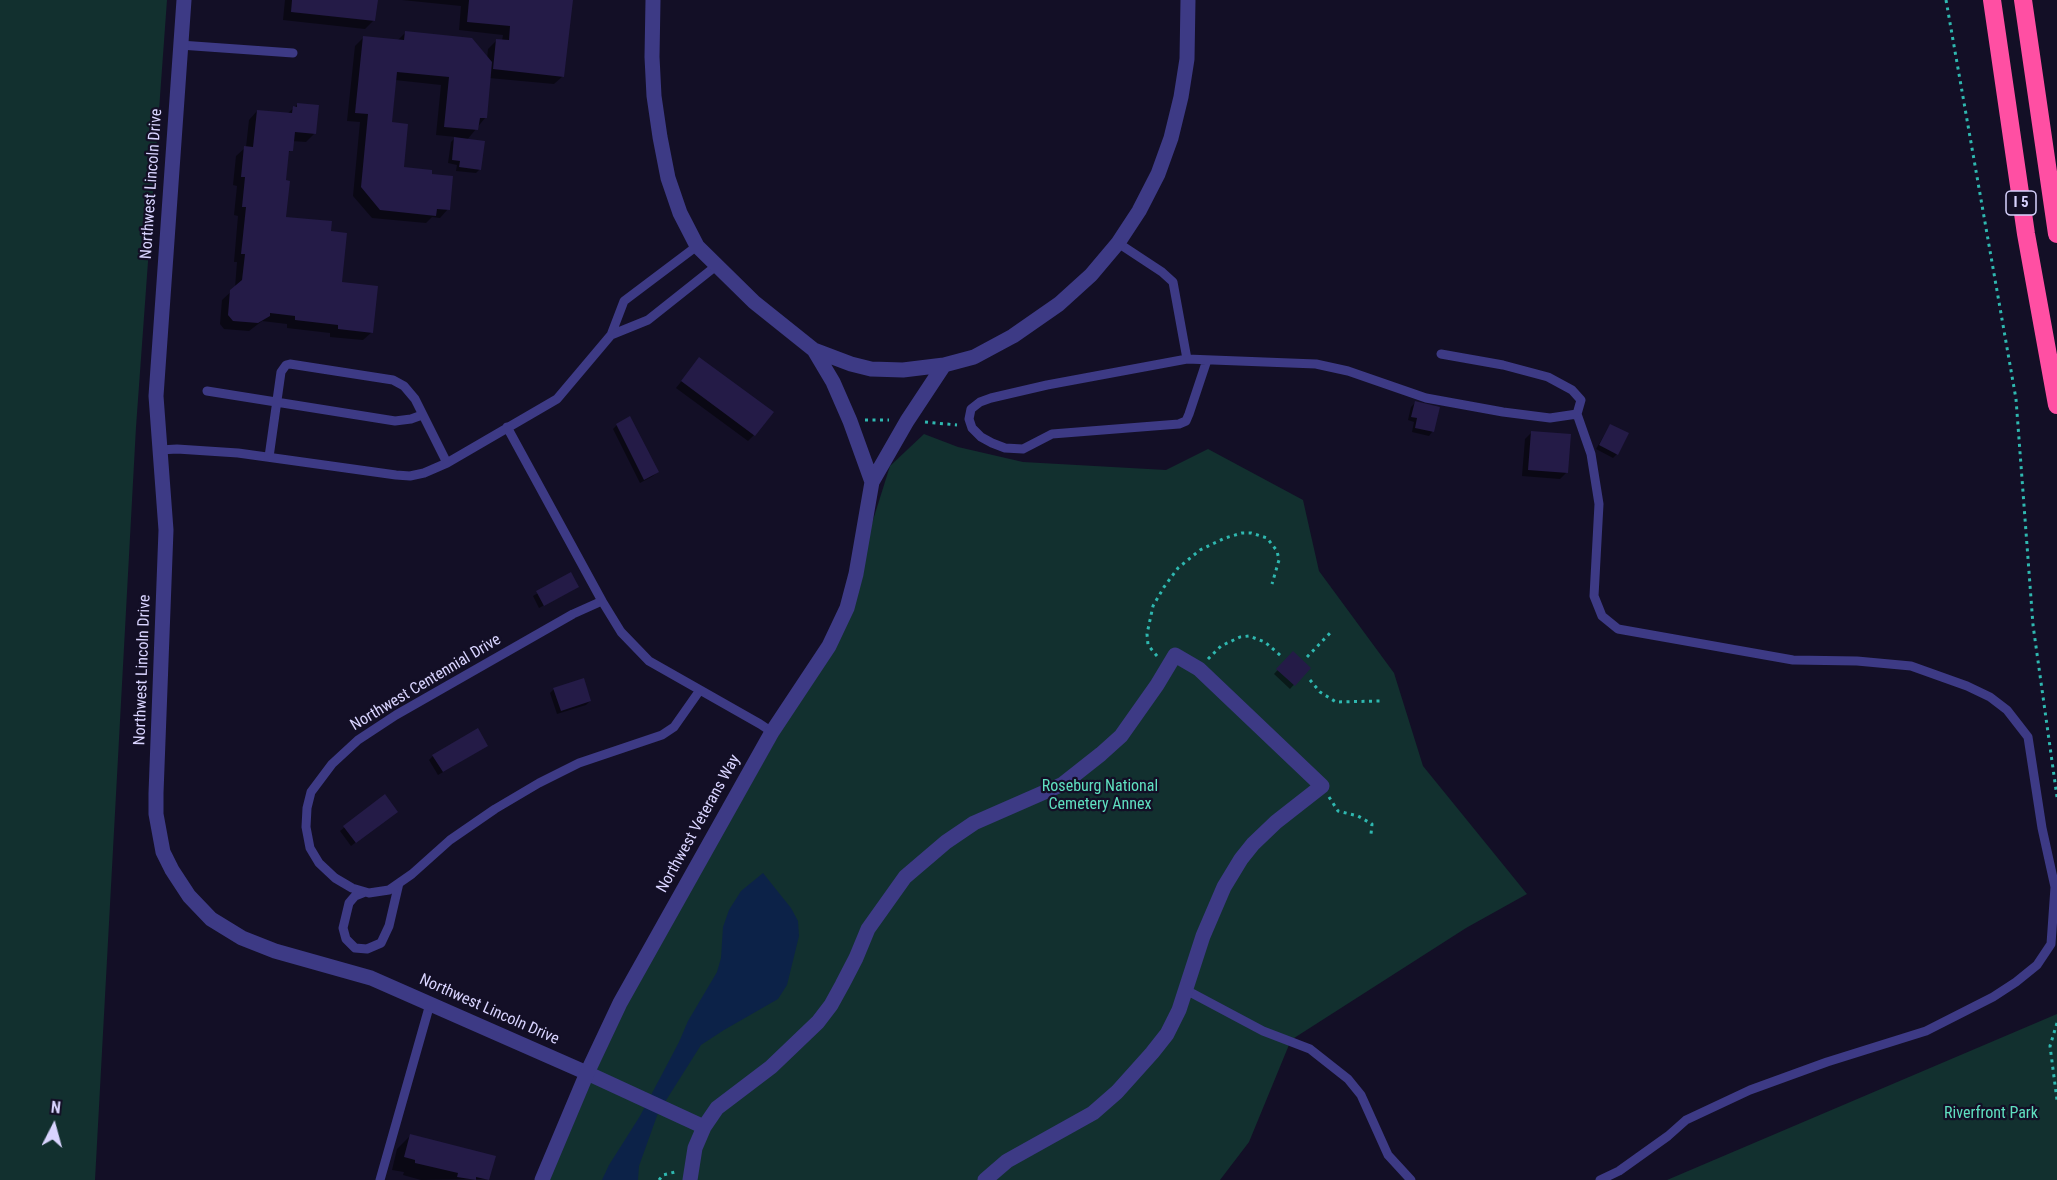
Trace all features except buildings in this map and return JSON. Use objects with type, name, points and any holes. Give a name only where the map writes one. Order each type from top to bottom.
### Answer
[{"type":"highway","name":"I 5","points":[[1992,0],[2025,234],[2057,405]]},
{"type":"highway","name":"I 5","points":[[2022,0],[2057,234]]},
{"type":"street","name":"Northwest Lincoln Drive","points":[[184,0],[156,396],[166,557],[156,814],[163,852],[189,896],[211,919],[242,938],[275,951],[371,978],[587,1072],[704,1127]]},
{"type":"street","points":[[653,0],[651,12],[652,67],[660,137],[668,178],[680,213],[697,246],[754,302],[814,350],[871,369],[903,370],[944,365],[974,357],[1013,336],[1059,304],[1091,275],[1118,243],[1144,202],[1158,174],[1171,138],[1181,97],[1186,59],[1188,0]]},
{"type":"street","points":[[814,350],[842,401],[872,482]]},
{"type":"street","name":"Northwest Veterans Way","points":[[542,1180],[587,1072],[620,1003],[772,732],[829,646],[847,608],[856,574],[872,482],[907,421],[944,365]]},
{"type":"street","points":[[690,1180],[695,1148],[704,1127],[717,1108],[771,1067],[818,1022],[842,985],[868,929],[904,877],[931,853],[974,823],[1063,784],[1101,754],[1121,736],[1175,655],[1199,669],[1322,786],[1270,828],[1241,859],[1224,887],[1203,936],[1179,1010],[1167,1034],[1152,1053],[1118,1092],[1093,1113],[1007,1161],[985,1180]]},
{"type":"lane","points":[[180,45],[293,53]]},
{"type":"lane","points":[[1118,243],[1173,282],[1187,360]]},
{"type":"lane","points":[[160,450],[207,450],[410,476],[424,473],[447,463],[557,399],[611,335],[624,301],[697,246]]},
{"type":"lane","points":[[611,335],[648,320],[716,266]]},
{"type":"lane","points":[[1441,354],[1503,365],[1548,377],[1572,390],[1581,400],[1577,414],[1591,454],[1599,504],[1594,596],[1602,616],[1618,629],[1793,660],[1911,666],[1967,686],[2007,710],[2028,737],[2036,778],[2042,828],[2055,887],[2051,944],[2037,965],[1993,998],[1926,1031],[1750,1089],[1686,1120],[1668,1136],[1619,1171],[1600,1180]]},
{"type":"lane","points":[[1207,360],[1186,421],[1179,424],[1052,434],[1023,449],[1005,448],[992,443],[981,437],[971,426],[969,418],[971,410],[980,402],[992,398],[1047,385],[1187,360],[1207,360],[1316,364],[1348,371],[1426,398],[1550,418],[1577,414]]},
{"type":"lane","points":[[269,457],[283,368],[286,365],[295,364],[393,380],[404,386],[422,414],[447,463]]},
{"type":"lane","points":[[207,391],[395,421],[411,419],[422,414]]},
{"type":"lane","points":[[507,427],[621,632],[649,661],[772,732]]},
{"type":"lane","name":"Northwest Centennial Drive","points":[[365,892],[352,888],[335,878],[319,863],[310,848],[306,827],[311,792],[332,764],[358,740],[396,715],[573,614],[602,601]]},
{"type":"lane","points":[[399,883],[389,926],[381,943],[367,949],[355,948],[346,939],[343,928],[350,903],[355,897],[365,892],[389,890],[450,840],[495,809],[539,783],[579,763],[662,735],[674,727],[700,690]]},
{"type":"lane","points":[[1186,990],[1263,1031],[1310,1049],[1348,1079],[1361,1095],[1388,1155],[1411,1180]]},
{"type":"lane","points":[[380,1180],[430,1004]]},
{"type":"path","points":[[1946,0],[2016,399],[2033,625],[2057,797]]},
{"type":"path","points":[[1169,665],[1154,654],[1148,645],[1148,624],[1153,606],[1164,587],[1178,568],[1200,550],[1242,533],[1260,535],[1273,543],[1278,551],[1280,560],[1272,584]]},
{"type":"path","points":[[1307,657],[1331,632]]},
{"type":"path","points":[[1199,669],[1221,646],[1249,636],[1265,642],[1281,656]]},
{"type":"path","points":[[1310,680],[1320,692],[1336,702],[1380,701]]},
{"type":"path","points":[[1322,786],[1338,811],[1358,816],[1372,824],[1371,834]]},
{"type":"path","points":[[2057,1023],[2050,1046],[2057,1100]]},
{"type":"green space","points":[[0,0],[167,0],[136,427],[95,1180],[0,1180]]},
{"type":"green space","name":"Roseburg National Cemetery Annex","points":[[924,434],[958,447],[1023,462],[1166,470],[1208,449],[1303,500],[1319,571],[1394,673],[1423,766],[1527,894],[1466,928],[1291,1040],[1249,1142],[1220,1180],[544,1180],[587,1073],[829,646],[856,574],[890,466]]},
{"type":"green space","name":"Riverfront Park","points":[[2057,1014],[2057,1180],[1667,1180]]},
{"type":"water","points":[[763,873],[791,908],[798,921],[799,936],[787,985],[778,999],[701,1045],[658,1113],[639,1166],[638,1180],[602,1180],[640,1116],[688,1021],[717,972],[721,958],[723,927],[729,910],[741,891]]}]
